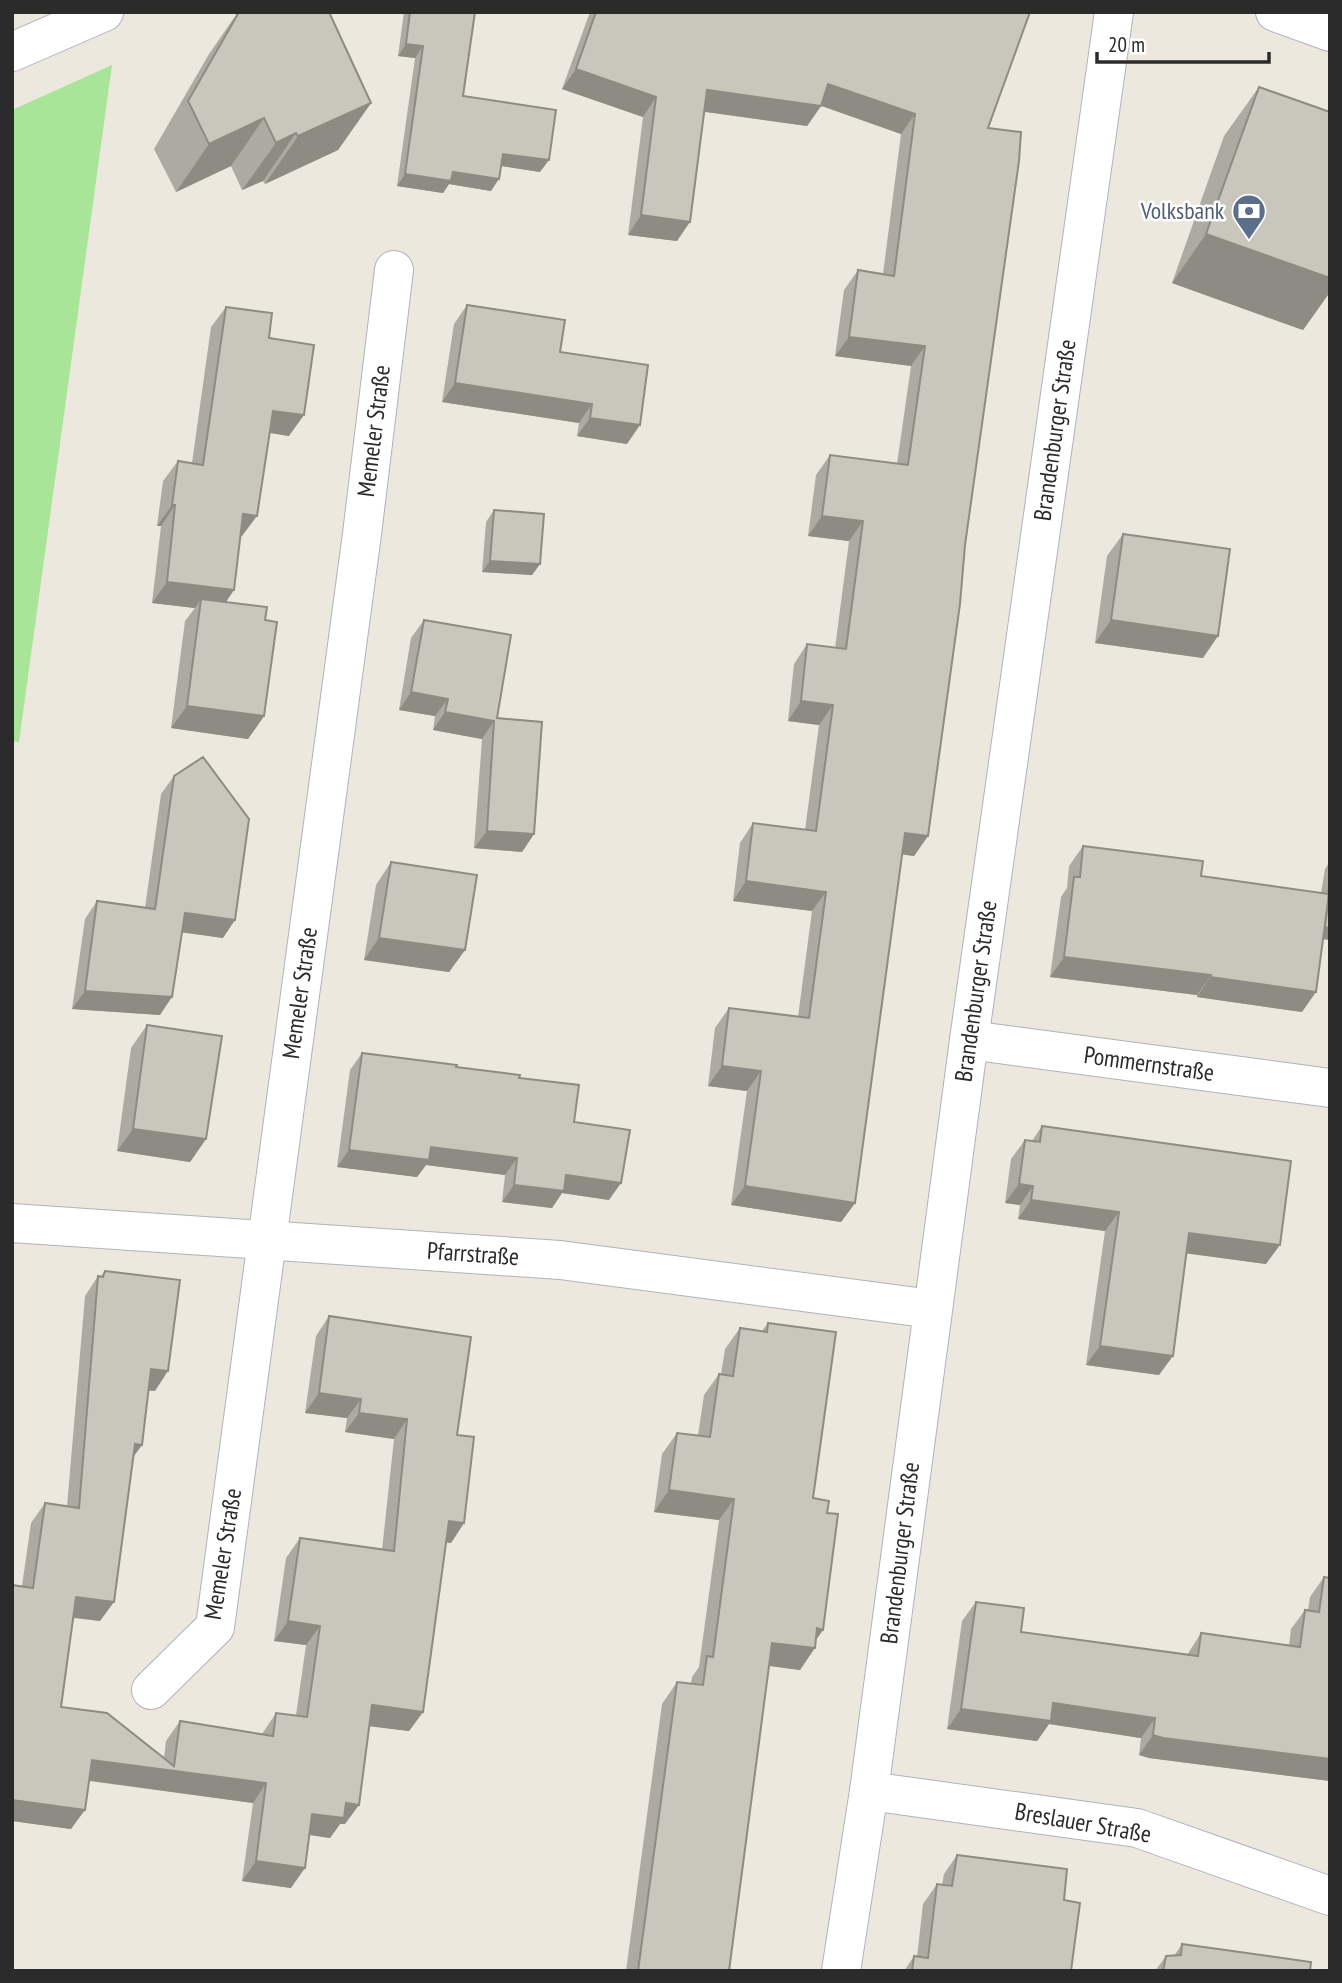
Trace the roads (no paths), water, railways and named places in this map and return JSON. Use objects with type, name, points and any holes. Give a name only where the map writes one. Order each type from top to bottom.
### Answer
[{"type":"street","points":[[12,52],[104,12]]},
{"type":"street","name":"Brandenburger Straße","points":[[841,1971],[869,1791],[969,1040],[1114,12]]},
{"type":"street","points":[[1275,12],[1330,32]]},
{"type":"street","name":"Memeler Straße","points":[[151,1690],[215,1627],[362,534],[394,270]]},
{"type":"street","name":"Pommernstraße","points":[[969,1040],[1330,1088]]},
{"type":"street","name":"Pfarrstraße","points":[[12,1223],[560,1260],[932,1309]]},
{"type":"street","name":"Breslauer Straße","points":[[869,1791],[1137,1828],[1330,1896]]},
{"type":"place","name":"Volksbank","points":[[1249,241]]}]
